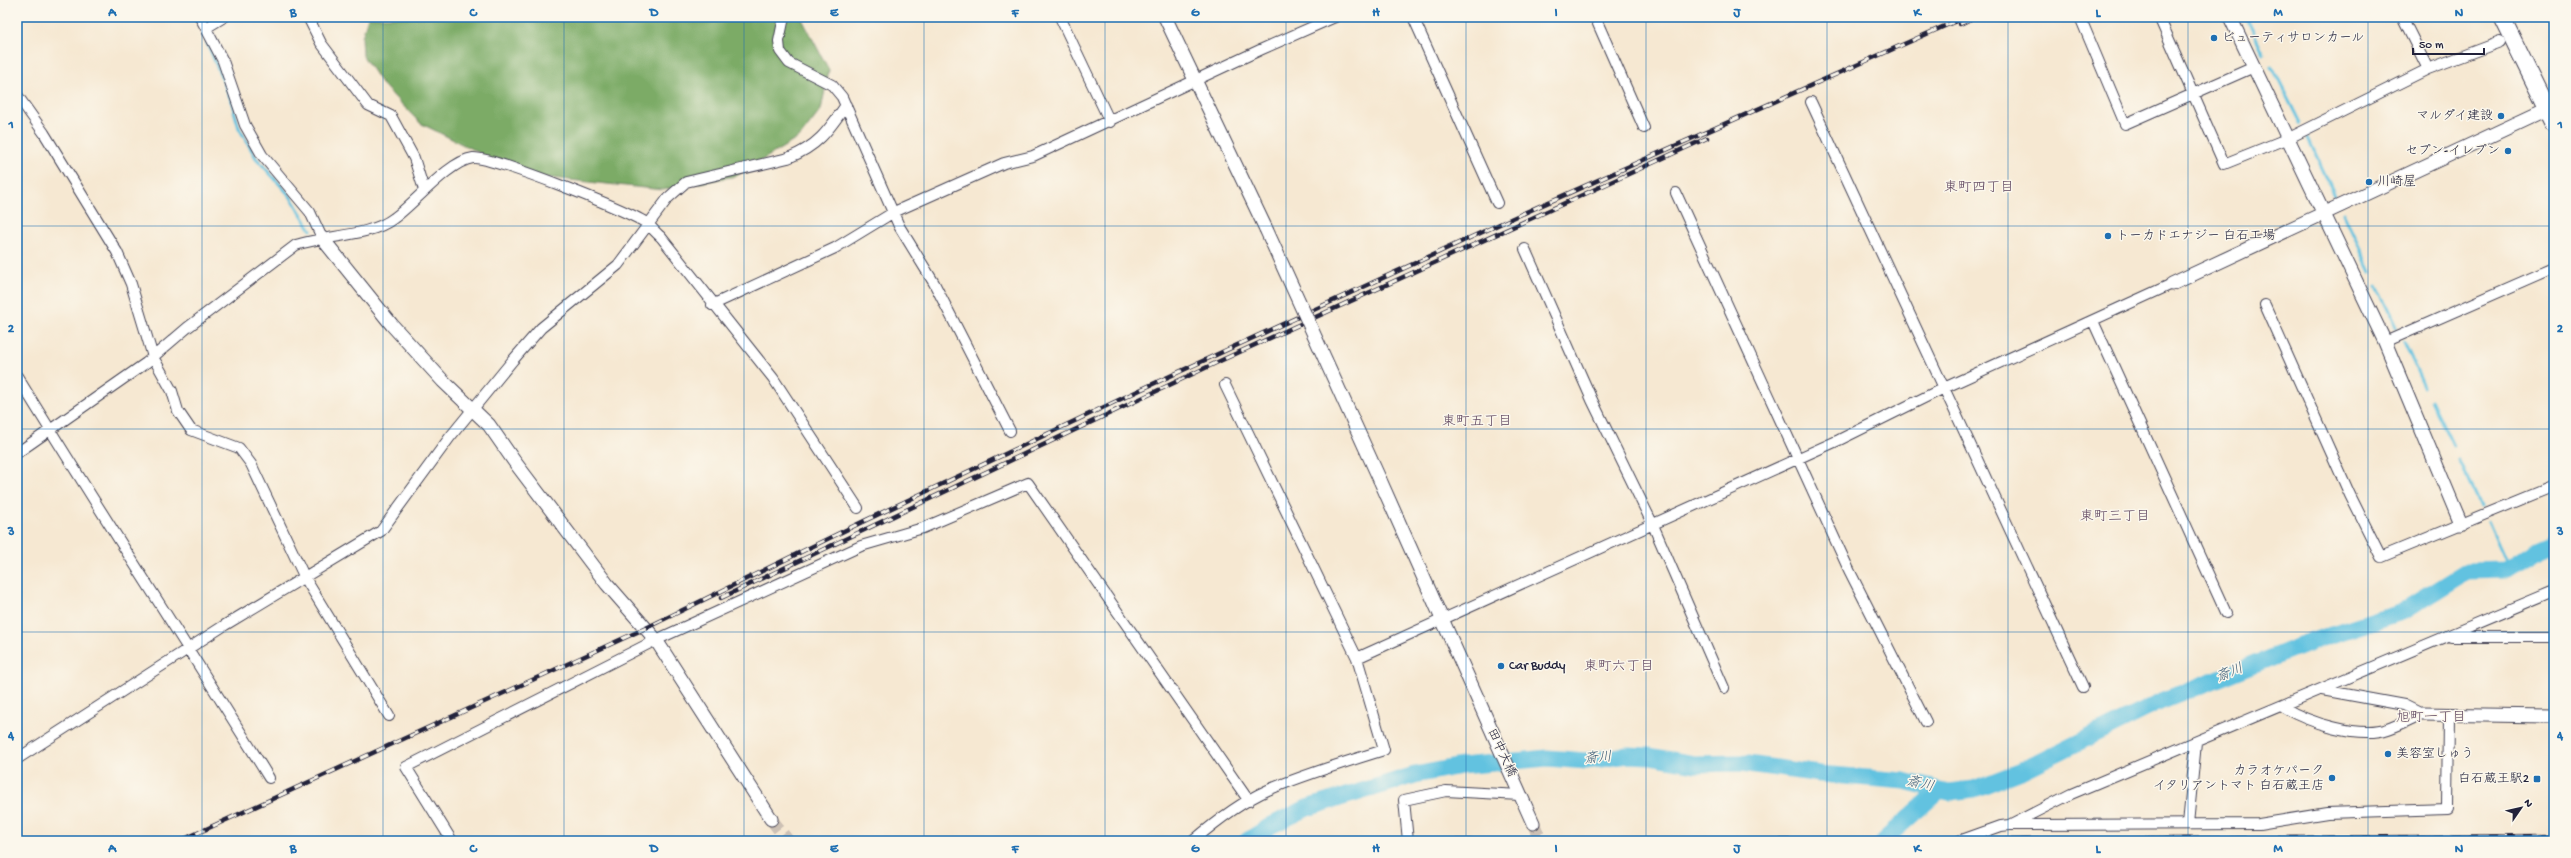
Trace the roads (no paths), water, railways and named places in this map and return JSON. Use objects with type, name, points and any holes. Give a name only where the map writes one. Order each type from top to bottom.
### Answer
[{"type":"main road","points":[[2502,17],[2552,112]]},
{"type":"street","points":[[200,17],[223,61],[245,125],[262,155],[310,212],[322,238],[392,324],[443,381],[489,424],[514,461],[607,584],[656,640],[771,819]]},
{"type":"street","points":[[206,28],[224,17]]},
{"type":"street","points":[[308,17],[321,44],[368,104],[391,116],[414,158],[424,190]]},
{"type":"street","points":[[784,17],[779,41],[780,51],[789,64],[832,84],[846,105],[894,212],[898,226],[934,283],[1010,431]]},
{"type":"street","points":[[1060,17],[1110,122]]},
{"type":"street","name":"田中大橋","points":[[1165,17],[1266,229],[1444,619],[1485,717],[1533,822]]},
{"type":"street","points":[[712,305],[835,248],[894,212],[1004,163],[1032,156],[1110,122],[1260,50],[1335,17]]},
{"type":"street","points":[[1413,17],[1497,203]]},
{"type":"street","points":[[1595,17],[1644,128]]},
{"type":"street","points":[[2080,17],[2125,124],[2194,95],[2254,67]]},
{"type":"street","points":[[2159,17],[2224,164],[2288,138],[2428,69],[2500,42]]},
{"type":"street","points":[[2230,17],[2385,342],[2461,524]]},
{"type":"street","points":[[2402,17],[2428,69]]},
{"type":"street","points":[[17,95],[44,133],[117,252],[131,284],[153,357],[172,391],[178,412],[190,430],[239,448],[251,464],[304,578],[389,716]]},
{"type":"street","points":[[1812,102],[2083,687]]},
{"type":"street","points":[[17,759],[190,648],[381,531],[472,408],[542,328],[618,264],[668,198],[686,182],[788,158],[804,152],[820,140],[846,105]]},
{"type":"street","points":[[1357,658],[1904,410],[1944,388],[2093,322],[2324,213],[2552,112]]},
{"type":"street","points":[[17,453],[153,357],[187,328],[296,245],[379,226],[394,219],[424,190],[458,163],[473,158],[490,161],[584,195],[648,224],[661,237],[712,305],[773,378],[858,508]]},
{"type":"street","points":[[1676,193],[1849,570],[1926,722]]},
{"type":"street","points":[[1525,249],[1592,400],[1653,525],[1724,688]]},
{"type":"street","points":[[2385,342],[2554,268]]},
{"type":"street","points":[[2265,305],[2350,495],[2380,557],[2554,486]]},
{"type":"street","points":[[2093,322],[2226,613]]},
{"type":"street","points":[[17,376],[138,572],[190,648],[268,778]]},
{"type":"street","points":[[1193,841],[1249,801],[1275,788],[1343,762],[1384,750],[1357,658],[1226,385]]},
{"type":"street","points":[[452,841],[406,767],[656,640],[862,546],[923,528],[1028,483],[1249,801]]},
{"type":"street","points":[[2010,825],[2071,794],[2283,707],[2554,591]]},
{"type":"street","points":[[2447,637],[2554,637]]},
{"type":"street","points":[[2322,690],[2404,705],[2422,714],[2554,716]]},
{"type":"street","points":[[2283,707],[2306,720],[2356,731],[2387,730],[2422,714]]},
{"type":"street","points":[[1959,841],[2001,826],[2010,825],[2259,824],[2327,813],[2447,809],[2448,715]]},
{"type":"street","points":[[2188,824],[2196,742]]},
{"type":"street","points":[[1408,841],[1404,800],[1446,791],[1519,792]]},
{"type":"waterway","points":[[2246,17],[2264,54]]},
{"type":"waterway","points":[[207,43],[231,100],[239,128],[256,158],[290,196],[311,230]]},
{"type":"waterway","points":[[2272,67],[2300,123]]},
{"type":"waterway","points":[[2308,138],[2336,198]]},
{"type":"waterway","points":[[2343,213],[2371,272]]},
{"type":"waterway","points":[[2377,286],[2396,327]]},
{"type":"waterway","points":[[2404,342],[2424,386]]},
{"type":"waterway","points":[[2431,400],[2453,446]]},
{"type":"waterway","points":[[2459,460],[2481,506]]},
{"type":"waterway","points":[[2488,521],[2509,568]]},
{"type":"waterway","name":"斎川","points":[[1247,841],[1272,825],[1307,808],[1415,775],[1461,766],[1547,758],[1586,761],[1628,755],[1650,756],[1695,764],[1741,763],[1820,774],[1904,781],[1949,792],[1974,789],[2021,771],[2162,701],[2310,642],[2402,612],[2468,571],[2505,570],[2540,548],[2554,542]]},
{"type":"waterway","points":[[1883,841],[1940,790]]},
{"type":"tunnel","points":[[771,819],[788,841]]},
{"type":"tunnel","points":[[1533,823],[1541,841]]},
{"type":"railway","points":[[180,841],[646,628],[860,523],[1142,389],[1515,217],[1965,17]]},
{"type":"railway","points":[[1960,24],[1975,17]]},
{"type":"railway","points":[[721,598],[1222,360],[1707,138]]},
{"type":"railway","points":[[1417,841],[2014,840],[2554,836]]},
{"type":"place","name":"ビューティサロンカール","points":[[2214,38]]},
{"type":"place","name":"マルダイ建設","points":[[2501,116]]},
{"type":"place","name":"セブン-イレブン","points":[[2508,151]]},
{"type":"place","name":"川崎屋","points":[[2369,182]]},
{"type":"place","name":"トーカドエナジー 白石工場","points":[[2108,236]]},
{"type":"place","name":"Car Buddy","points":[[1501,666]]},
{"type":"place","name":"美容室しゅう","points":[[2388,754]]},
{"type":"place","name":"カラオケパーク イタリアントマト 白石蔵王店","points":[[2332,778]]},
{"type":"place","name":"白石蔵王駅2","points":[[2537,779]]},
{"type":"district","name":"東町四丁目","points":[[1979,188]]},
{"type":"district","name":"東町五丁目","points":[[1477,422]]},
{"type":"district","name":"東町三丁目","points":[[2115,517]]},
{"type":"district","name":"東町六丁目","points":[[1619,667]]},
{"type":"district","name":"旭町一丁目","points":[[2431,718]]}]
